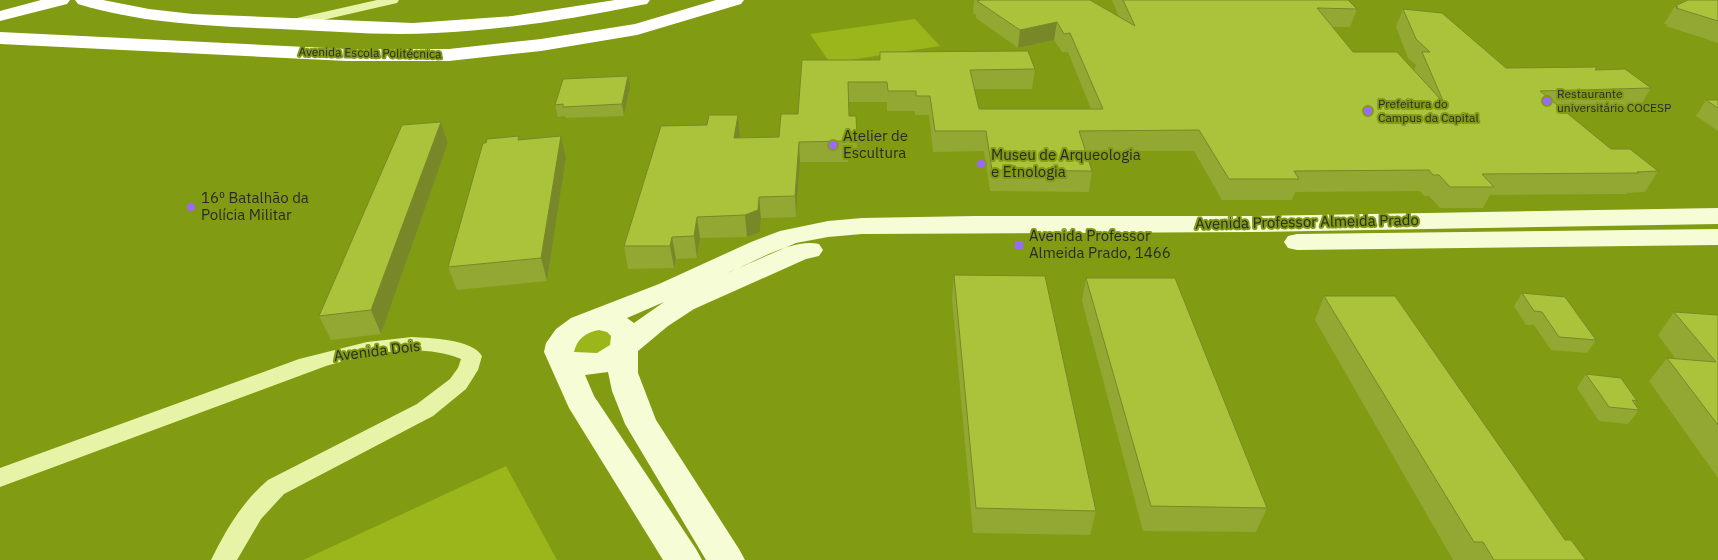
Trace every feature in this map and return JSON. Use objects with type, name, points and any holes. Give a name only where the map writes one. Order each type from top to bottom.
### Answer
[{"type":"highway","points":[[0,11],[21,0]]},
{"type":"highway","points":[[0,16],[61,0]]},
{"type":"highway","name":"Avenida Escola Politécnica","points":[[84,0],[100,6],[154,16],[288,24],[433,28],[578,12],[641,0]]},
{"type":"highway","name":"Avenida Escola Politécnica","points":[[0,38],[347,54],[449,54],[541,45],[637,29],[735,0]]},
{"type":"street","points":[[288,24],[392,0]]},
{"type":"street","points":[[374,27],[378,9],[392,0]]},
{"type":"street","name":"Avenida Professor Almeida Prado","points":[[624,347],[658,319],[684,302],[797,253],[833,245],[877,240],[1021,239],[1718,216]]},
{"type":"street","name":"Avenida Professor Almeida Prado","points":[[585,324],[669,290],[788,237],[828,229],[862,226],[975,224],[1261,230],[1296,242],[1718,237]]},
{"type":"street","points":[[683,560],[580,400],[559,352],[560,343],[569,331],[585,324],[602,321],[617,325],[626,334],[624,347],[626,382],[641,424],[726,560]]},
{"type":"street","name":"Avenida Dois","points":[[0,478],[306,364],[340,354],[416,344],[461,350],[472,356],[468,370],[458,384],[424,410],[276,487],[259,500],[245,521],[224,560]]},
{"type":"street","points":[[563,359],[577,366],[595,365],[613,358],[624,347]]},
{"type":"green space","points":[[915,19],[940,46],[830,63],[810,34]]},
{"type":"green space","points":[[591,326],[616,332],[612,351],[574,358],[567,340]]},
{"type":"green space","points":[[506,466],[557,560],[303,560]]},
{"type":"building","points":[[1090,0],[1135,26],[1123,0],[1348,0],[1357,9],[1317,8],[1353,52],[1397,52],[1444,103],[1422,52],[1430,52],[1416,39],[1403,9],[1442,13],[1506,68],[1597,67],[1595,70],[1625,69],[1651,88],[1540,91],[1611,149],[1630,149],[1658,171],[1637,172],[1639,173],[1482,174],[1494,187],[1450,187],[1439,175],[1433,175],[1429,170],[1294,171],[1299,179],[1229,179],[1199,130],[1079,131],[1092,171],[992,170],[986,131],[935,131],[930,96],[916,96],[916,91],[888,91],[887,82],[848,82],[849,116],[856,116],[857,134],[847,134],[848,141],[799,142],[795,196],[759,197],[758,210],[745,215],[697,217],[694,236],[672,237],[670,246],[624,246],[661,126],[707,125],[709,115],[738,115],[734,138],[779,137],[781,114],[798,114],[802,60],[880,60],[880,52],[1028,51],[1035,69],[970,70],[979,109],[1103,109],[1070,33],[1064,34],[1057,22],[1020,30],[977,1]]},
{"type":"building","points":[[1688,0],[1718,0],[1718,21],[1676,8],[1678,7],[1675,6]]},
{"type":"building","points":[[628,76],[622,104],[563,107],[563,104],[555,105],[563,79]]},
{"type":"building","points":[[1706,100],[1718,100],[1718,108]]},
{"type":"building","points":[[441,122],[371,310],[319,316],[402,125]]},
{"type":"building","points":[[519,136],[518,140],[561,136],[541,258],[448,267],[483,143],[486,143],[487,139]]},
{"type":"building","points":[[954,275],[1045,276],[1096,511],[976,508]]},
{"type":"building","points":[[1086,278],[1175,278],[1267,508],[1151,506]]},
{"type":"building","points":[[1522,293],[1565,297],[1596,340],[1559,337],[1542,312],[1534,311]]},
{"type":"building","points":[[1324,296],[1395,296],[1565,540],[1571,540],[1586,560],[1494,560],[1483,542],[1474,542]]},
{"type":"building","points":[[1674,312],[1718,315],[1718,425],[1667,358],[1716,362]]},
{"type":"building","points":[[1586,374],[1621,378],[1637,401],[1632,400],[1639,410],[1609,407]]},
{"type":"place","name":"Restaurante universitário COCESP","points":[[1547,101]]},
{"type":"place","name":"Prefeitura do Campus da Capital","points":[[1368,111]]},
{"type":"place","name":"Atelier de Escultura","points":[[833,145]]},
{"type":"place","name":"Museu de Arqueologia e Etnologia","points":[[981,164]]},
{"type":"place","name":"16º Batalhão da Polícia Militar","points":[[191,207]]},
{"type":"place","name":"Avenida Professor Almeida Prado, 1466","points":[[1019,245]]}]
